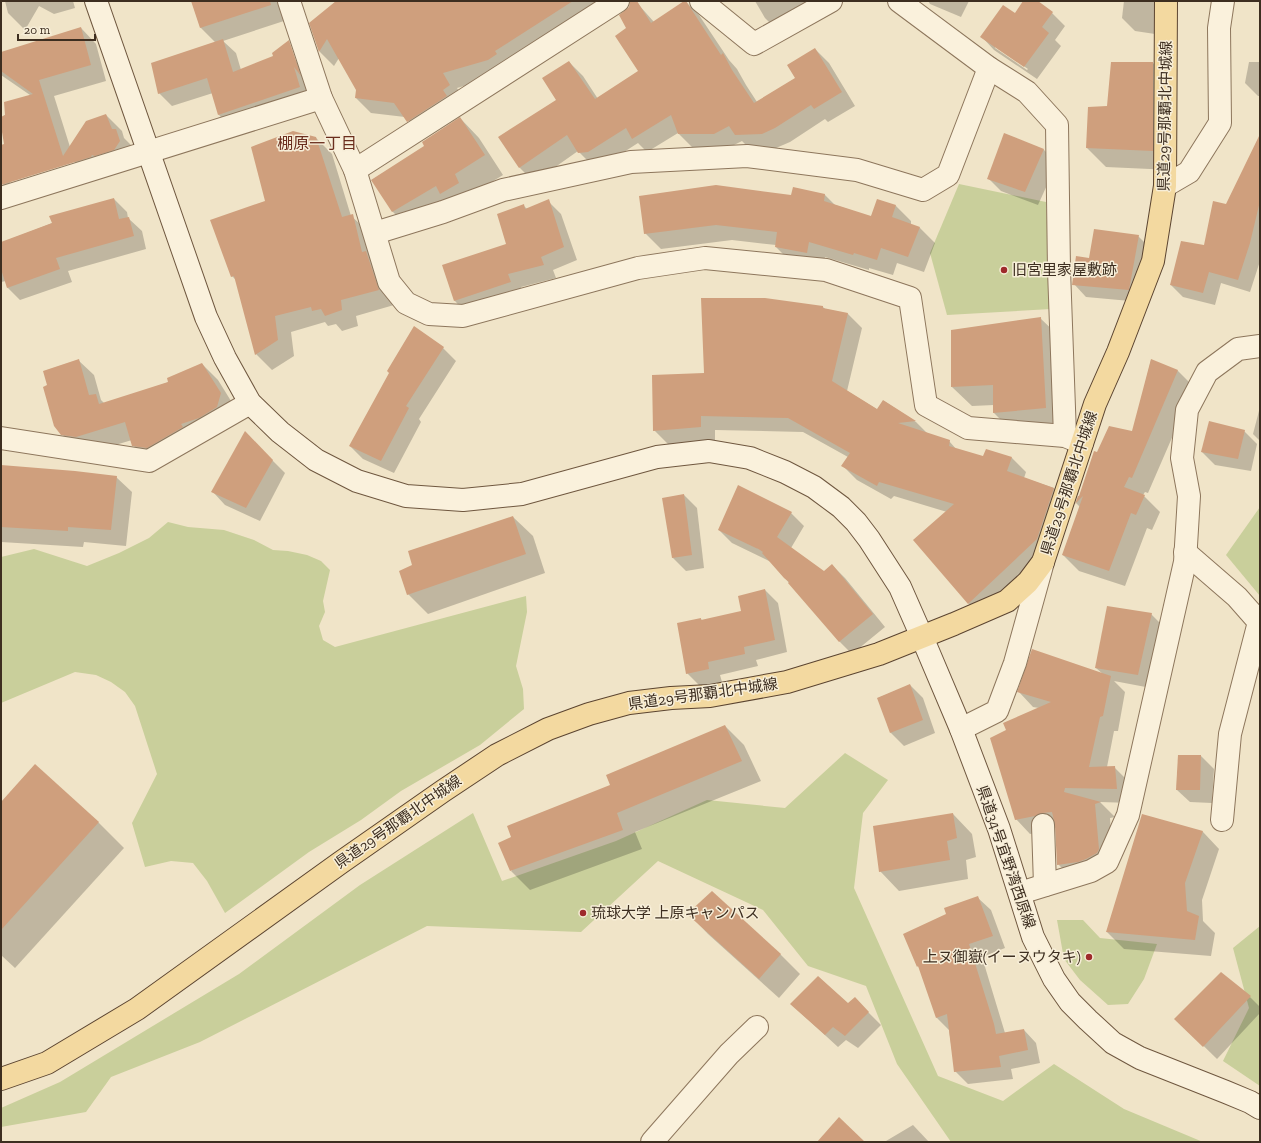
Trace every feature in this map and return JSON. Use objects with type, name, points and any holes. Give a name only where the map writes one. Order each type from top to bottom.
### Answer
[{"type":"main road","name":"県道29号那覇北中城線","points":[[1,1079],[47,1063],[137,1009],[443,791],[497,755],[548,729],[589,714],[629,703],[670,698],[710,696],[787,682],[879,654],[1007,601],[1028,582],[1043,562],[1073,439],[1095,404],[1118,352],[1153,261],[1166,186],[1166,1]]},
{"type":"street","name":"県道34号宜野湾西原線","points":[[96,1],[206,317],[225,358],[250,403],[280,432],[316,460],[357,481],[406,496],[463,500],[522,494],[657,457],[709,451],[750,458],[784,472],[814,487],[841,507],[856,522],[894,577],[922,637],[961,729],[999,829],[1033,937],[1054,979],[1070,1002],[1113,1043],[1140,1058],[1244,1099],[1260,1108]]},
{"type":"street","points":[[289,1],[321,98],[355,170],[389,282],[406,303],[429,314],[464,316],[638,268],[705,258],[826,270],[910,298],[926,405],[968,428],[1073,439],[1059,270],[1057,125],[1027,92],[989,68],[899,1]]},
{"type":"street","points":[[355,170],[618,1]]},
{"type":"street","points":[[701,1],[754,44],[831,1]]},
{"type":"street","points":[[1166,186],[1189,172],[1220,123],[1218,28],[1224,1]]},
{"type":"street","points":[[375,233],[443,212],[503,190],[631,162],[748,156],[857,170],[923,190],[948,175],[989,68]]},
{"type":"street","points":[[1,198],[321,98]]},
{"type":"street","points":[[1020,893],[1091,871],[1106,862],[1128,815],[1185,562],[1189,496],[1182,458],[1187,410],[1207,372],[1238,349],[1260,346]]},
{"type":"street","points":[[1,438],[149,461],[250,403]]},
{"type":"street","points":[[1185,552],[1238,597],[1259,622],[1230,734],[1222,820]]},
{"type":"street","points":[[961,729],[997,711],[1015,663],[1043,562]]},
{"type":"street","points":[[1044,825],[1045,885]]},
{"type":"street","points":[[652,1142],[729,1054],[757,1027]]},
{"type":"green space","points":[[959,184],[1046,202],[1051,309],[947,315],[930,253]]},
{"type":"green space","points":[[1260,507],[1260,596],[1226,555]]},
{"type":"green space","points":[[168,522],[188,527],[224,530],[254,540],[273,550],[307,555],[321,561],[330,570],[323,601],[325,612],[319,626],[323,640],[335,647],[526,596],[527,612],[516,666],[523,689],[524,709],[480,745],[401,791],[361,820],[309,852],[225,913],[207,881],[193,863],[171,861],[145,867],[132,823],[157,774],[135,706],[125,692],[111,682],[96,675],[75,672],[1,703],[1,557],[34,549],[87,566],[119,553],[149,538]]},
{"type":"green space","points":[[845,753],[888,780],[863,813],[854,888],[938,1076],[1003,1101],[1054,1064],[1124,1109],[1203,1142],[951,1142],[897,1064],[866,986],[808,966],[763,910],[658,861],[581,932],[427,926],[200,1042],[111,1077],[86,1112],[1,1127],[1,1108],[60,1082],[239,974],[360,885],[473,813],[502,881],[616,841],[707,800],[785,808]]},
{"type":"green space","points":[[1057,920],[1083,920],[1100,938],[1157,944],[1144,979],[1128,1004],[1108,1005],[1080,980],[1064,959]]},
{"type":"green space","points":[[1260,926],[1260,1086],[1223,1061],[1249,1008],[1233,948]]},
{"type":"building","points":[[191,1],[270,1],[271,5],[200,28]]},
{"type":"building","points":[[336,1],[573,1],[495,51],[497,54],[488,60],[443,73],[450,85],[443,90],[447,96],[407,122],[394,103],[355,98],[356,90],[327,39],[319,52],[309,23]]},
{"type":"building","points":[[630,1],[637,1],[651,23],[686,1],[721,55],[723,53],[732,70],[754,103],[795,78],[787,65],[815,48],[842,92],[814,109],[811,105],[775,128],[762,134],[735,135],[729,126],[714,134],[678,134],[671,115],[632,139],[626,128],[588,152],[578,153],[567,135],[519,168],[498,137],[556,100],[542,78],[569,61],[595,99],[638,71],[615,36],[626,28],[619,15],[629,7]]},
{"type":"building","points":[[1023,1],[1038,1],[1053,12],[1042,27],[1049,33],[1024,67],[980,37],[1003,5],[1015,13]]},
{"type":"building","points":[[81,27],[91,65],[39,80],[63,156],[86,121],[106,114],[112,129],[116,129],[120,141],[114,150],[95,156],[92,155],[91,157],[1,185],[1,145],[4,144],[1,117],[5,115],[4,102],[33,94],[1,71],[1,52]]},
{"type":"building","points":[[223,39],[233,72],[273,56],[272,53],[289,40],[301,76],[294,67],[300,87],[218,115],[207,78],[158,94],[151,63]]},
{"type":"building","points":[[1111,62],[1153,62],[1153,151],[1086,148],[1088,107],[1107,106]]},
{"type":"building","points":[[460,117],[485,155],[455,174],[459,183],[440,194],[436,186],[392,212],[371,180],[424,146],[422,142]]},
{"type":"building","points":[[293,131],[316,137],[342,217],[353,214],[362,252],[366,251],[379,290],[341,300],[342,310],[325,316],[321,309],[312,311],[311,307],[275,316],[278,340],[255,355],[234,276],[231,277],[210,220],[265,201],[251,147]]},
{"type":"building","points":[[1004,133],[1044,149],[1025,192],[987,179]]},
{"type":"building","points":[[1260,134],[1260,201],[1250,243],[1238,280],[1209,272],[1203,293],[1170,285],[1181,241],[1204,245],[1213,201],[1226,204]]},
{"type":"building","points":[[716,185],[791,195],[793,187],[825,194],[824,201],[871,216],[877,199],[896,205],[892,217],[920,227],[908,257],[881,248],[877,260],[854,253],[853,255],[809,242],[807,253],[775,247],[777,232],[716,225],[644,234],[639,196]]},
{"type":"building","points":[[114,198],[119,219],[129,217],[134,236],[56,258],[60,269],[7,288],[1,269],[1,242],[52,223],[49,216]]},
{"type":"building","points":[[549,199],[564,247],[541,257],[544,265],[508,274],[511,282],[454,301],[442,265],[506,244],[497,214],[524,204],[525,209]]},
{"type":"building","points":[[1094,229],[1139,235],[1129,290],[1072,285],[1076,256],[1089,258]]},
{"type":"building","points":[[701,298],[765,298],[823,306],[823,308],[848,313],[832,381],[877,409],[883,400],[916,421],[898,423],[950,440],[949,446],[983,456],[986,449],[1012,457],[1007,471],[1054,488],[1037,539],[968,604],[913,540],[954,504],[879,482],[877,486],[841,466],[850,453],[788,418],[701,416],[701,427],[653,431],[652,375],[704,373]]},
{"type":"building","points":[[1041,317],[1046,408],[993,413],[993,385],[951,387],[951,330]]},
{"type":"building","points":[[414,326],[444,347],[406,406],[409,408],[381,461],[349,446],[389,373],[387,371]]},
{"type":"building","points":[[79,359],[89,395],[96,394],[99,404],[168,382],[167,378],[202,363],[221,393],[217,407],[199,418],[181,424],[183,427],[147,448],[132,446],[125,422],[76,437],[61,435],[54,426],[43,387],[47,385],[43,371]]},
{"type":"building","points":[[1151,359],[1178,370],[1132,478],[1129,477],[1124,487],[1145,495],[1136,515],[1131,513],[1109,571],[1062,555],[1083,496],[1075,504],[1094,451],[1097,452],[1109,426],[1132,431]]},
{"type":"building","points":[[1209,421],[1245,430],[1238,459],[1201,452]]},
{"type":"building","points":[[245,431],[273,460],[246,508],[211,492]]},
{"type":"building","points":[[1,465],[117,476],[111,530],[68,527],[68,531],[1,527]]},
{"type":"building","points":[[738,485],[792,512],[777,537],[824,571],[832,564],[873,614],[839,642],[788,583],[789,582],[762,553],[763,552],[718,530]]},
{"type":"building","points":[[684,494],[692,555],[672,558],[662,498]]},
{"type":"building","points":[[513,516],[526,554],[407,595],[399,571],[412,565],[408,551]]},
{"type":"building","points":[[765,589],[775,640],[744,647],[745,654],[708,662],[709,669],[686,674],[677,623],[701,618],[701,620],[741,611],[738,596]]},
{"type":"building","points":[[1107,606],[1152,613],[1138,675],[1095,668]]},
{"type":"building","points":[[1032,649],[1111,676],[1103,716],[1100,717],[1089,767],[1115,766],[1117,789],[1065,788],[1064,792],[1101,802],[1095,804],[1099,849],[1097,853],[1078,862],[1057,865],[1055,825],[1052,812],[1015,820],[990,738],[1006,730],[1003,723],[1051,702],[1017,692]]},
{"type":"building","points":[[910,684],[923,720],[890,733],[877,698]]},
{"type":"building","points":[[725,725],[742,761],[617,813],[623,830],[510,871],[498,843],[511,837],[507,826],[610,785],[606,775]]},
{"type":"building","points":[[1178,755],[1201,755],[1200,790],[1176,790]]},
{"type":"building","points":[[35,764],[99,822],[1,930],[1,802]]},
{"type":"building","points":[[953,813],[957,838],[947,841],[950,860],[879,872],[873,826]]},
{"type":"building","points":[[1142,814],[1203,831],[1185,883],[1187,911],[1199,916],[1195,940],[1106,932]]},
{"type":"building","points":[[712,891],[781,954],[759,979],[687,914]]},
{"type":"building","points":[[978,896],[993,936],[969,944],[996,1034],[1024,1029],[1028,1050],[999,1056],[1001,1067],[954,1072],[947,1014],[936,1018],[918,966],[917,967],[903,934],[946,914],[944,908]]},
{"type":"building","points":[[1221,972],[1251,996],[1203,1047],[1174,1019]]},
{"type":"building","points":[[818,976],[848,1003],[855,997],[869,1012],[845,1036],[833,1027],[825,1035],[790,1004]]},
{"type":"building","points":[[839,1117],[865,1142],[817,1142]]},
{"type":"place","name":"旧宮里家屋敷跡","points":[[1004,270]]},
{"type":"place","name":"琉球大学 上原キャンパス","points":[[583,913]]},
{"type":"place","name":"上ヌ御嶽(イーヌウタキ)","points":[[1089,957]]},
{"type":"district","name":"棚原一丁目","points":[[317,143]]}]
